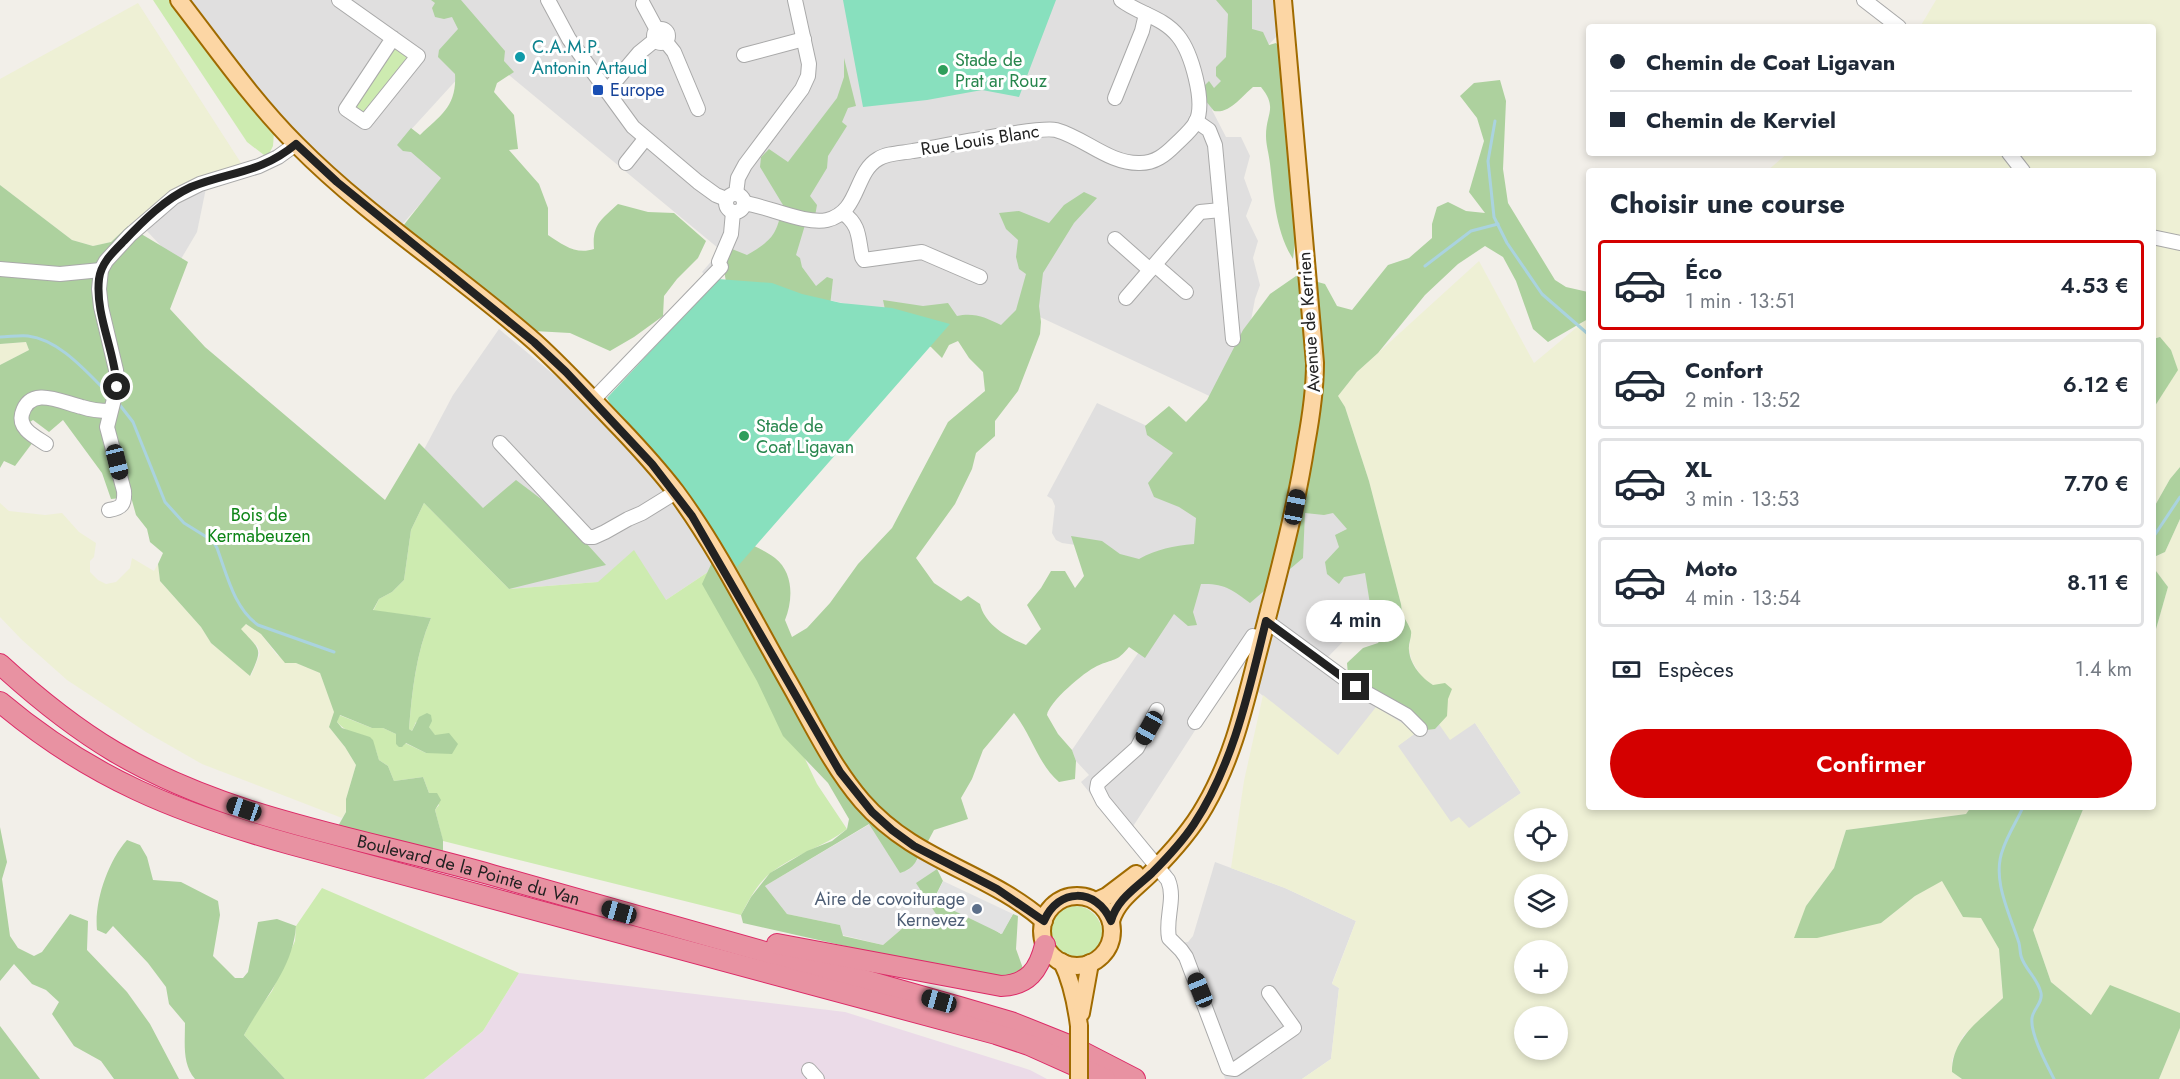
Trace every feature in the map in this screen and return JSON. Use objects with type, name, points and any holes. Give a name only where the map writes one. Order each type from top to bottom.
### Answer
[{"type":"highway","name":"Boulevard de la Pointe du Van","points":[[0,664],[41,700],[83,732],[117,753],[204,795],[305,827],[489,874],[1011,1022],[1071,1046],[1135,1079]]},
{"type":"highway","name":"Boulevard de la Pointe du Van","points":[[0,702],[49,741],[82,763],[160,801],[204,818],[290,844],[945,1019],[1029,1045],[1105,1079]]},
{"type":"highway","points":[[683,930],[752,939],[1001,986],[1020,983],[1033,975],[1041,962],[1046,945]]},
{"type":"highway","points":[[1029,1045],[1089,1079]]},
{"type":"main road","points":[[179,0],[256,98],[296,144],[337,182],[534,342],[643,453],[676,492],[720,562],[831,757],[861,800],[892,830],[914,846],[997,889],[1044,921]]},
{"type":"main road","name":"Avenue de Kerrien","points":[[1111,921],[1119,903],[1156,863],[1222,770],[1238,728],[1293,517],[1315,386],[1283,0]]},
{"type":"main road","name":"Avenue de Kerrien","points":[[1096,901],[1156,863]]},
{"type":"main road","points":[[997,889],[1055,903]]},
{"type":"main road","points":[[1086,897],[1096,901],[1103,907],[1111,921],[1110,941],[1106,950],[1090,963],[1071,965],[1062,962],[1052,955],[1043,938],[1044,921],[1048,911],[1055,903],[1065,898],[1086,897]]},
{"type":"main road","points":[[1062,962],[1075,996],[1079,1026],[1079,1079]]},
{"type":"main road","points":[[1079,1026],[1090,963]]},
{"type":"street","points":[[339,0],[393,38],[418,56],[364,122],[346,109],[393,38]]},
{"type":"street","points":[[593,400],[719,265],[731,234],[738,178],[745,165],[806,82],[810,64],[795,0]]},
{"type":"street","points":[[1121,0],[1165,23],[1184,45],[1198,91],[1199,109],[1196,122],[1209,130],[1214,138],[1233,339]]},
{"type":"street","points":[[1864,0],[1895,24]]},
{"type":"street","points":[[643,4],[659,38],[675,52],[698,109]]},
{"type":"street","points":[[550,5],[569,39],[629,122],[645,139],[705,188],[735,202],[757,205],[821,221],[843,213],[856,225],[864,260],[922,252],[980,277]]},
{"type":"street","points":[[1115,98],[1142,31],[1146,14]]},
{"type":"street","points":[[607,91],[639,53],[659,38]]},
{"type":"street","points":[[744,55],[804,39]]},
{"type":"street","name":"Rue Louis Blanc","points":[[843,213],[868,171],[879,158],[1052,125],[1117,159],[1142,163],[1162,157],[1196,122]]},
{"type":"street","points":[[626,163],[645,139]]},
{"type":"street","points":[[109,510],[121,507],[125,502],[122,481],[108,433],[107,421],[113,403],[116,370],[104,327],[100,298],[101,270],[106,261],[130,235],[174,197],[193,187],[259,166],[278,157],[296,144]]},
{"type":"street","points":[[2011,156],[2021,168]]},
{"type":"street","points":[[1126,298],[1200,212],[1221,210]]},
{"type":"street","points":[[1115,239],[1186,292]]},
{"type":"street","points":[[2156,239],[2180,243]]},
{"type":"street","points":[[0,269],[60,274],[101,270]]},
{"type":"street","points":[[46,444],[26,430],[22,423],[21,418],[25,406],[33,400],[42,396],[83,408],[113,403]]},
{"type":"street","points":[[500,443],[588,537],[605,532],[676,492]]},
{"type":"street","points":[[1266,621],[1356,687],[1406,716],[1420,729]]},
{"type":"street","points":[[1196,722],[1253,636],[1262,638]]},
{"type":"street","points":[[1157,710],[1137,748],[1098,783],[1097,789],[1102,801],[1168,880],[1172,892],[1169,938],[1186,957],[1228,1068],[1235,1069],[1294,1028],[1269,993]]},
{"type":"shaded area","points":[[171,0],[1277,0],[1279,25],[1277,36],[1248,66],[1212,110],[1226,137],[1241,137],[1250,156],[1244,178],[1252,200],[1246,216],[1258,241],[1253,258],[1260,285],[1248,336],[1218,400],[1027,311],[1008,340],[802,294],[772,283],[723,274],[714,284],[702,272],[715,257],[718,248],[487,57],[460,76],[408,133],[451,169],[392,236],[301,162]]},
{"type":"shaded area","points":[[206,188],[197,232],[178,264],[146,230],[190,194]]},
{"type":"shaded area","points":[[499,329],[571,389],[647,468],[670,496],[714,568],[666,600],[598,582],[509,589],[420,457],[453,395]]},
{"type":"shaded area","points":[[1097,403],[1221,460],[1265,591],[1281,596],[1302,503],[1352,505],[1381,603],[1324,661],[1436,720],[1475,723],[1521,793],[1469,829],[1451,823],[1397,746],[1417,732],[1338,756],[1257,691],[1242,688],[1250,654],[1245,653],[1132,828],[1169,865],[1177,885],[1177,906],[1172,928],[1173,935],[1179,943],[1188,942],[1193,936],[1215,862],[1285,888],[1356,921],[1332,983],[1339,988],[1331,1059],[1302,1079],[1225,1079],[1196,992],[1182,962],[1167,947],[1163,933],[1166,888],[1081,782],[1089,775],[1076,761],[1072,750],[1145,643],[1149,575],[1104,549],[1062,543],[1056,540],[1052,533],[1055,506],[1052,499],[1047,496]]},
{"type":"shaded area","points":[[870,824],[900,872],[908,870],[919,858],[937,869],[917,883],[944,925],[917,927],[911,921],[883,945],[842,935],[840,925],[787,914],[765,886]]},
{"type":"shaded area","name":"Aire de covoiturage Kernevez","points":[[943,881],[1013,914],[1002,934],[940,904],[937,893]]},
{"type":"shaded area","points":[[519,973],[845,1012],[1030,1070],[1047,1079],[424,1079],[483,1031]]},
{"type":"green space","points":[[153,0],[171,0],[274,132],[273,146],[269,154],[264,155],[247,142]]},
{"type":"green space","points":[[431,0],[461,0],[505,51],[504,61],[514,72],[497,83],[494,92],[514,115],[518,149],[509,150],[539,184],[548,208],[548,235],[575,250],[594,249],[596,228],[618,204],[648,212],[674,213],[706,241],[698,258],[664,296],[663,316],[610,351],[570,333],[534,331],[504,311],[403,226],[441,178],[411,152],[403,151],[397,145],[411,128],[420,135],[441,115],[450,102],[455,85],[455,74],[438,57],[439,50],[458,29],[452,17],[444,19],[435,17],[432,8],[435,3]]},
{"type":"green space","name":"Stade de Prat ar Rouz","points":[[843,0],[1056,0],[1019,97],[982,90],[927,100],[863,107]]},
{"type":"green space","points":[[1216,0],[1252,0],[1252,29],[1263,32],[1269,45],[1276,43],[1282,50],[1298,218],[1293,259],[1282,236],[1276,213],[1266,139],[1270,106],[1266,94],[1261,87],[1253,87],[1230,107],[1220,111],[1214,111],[1205,100],[1204,86],[1209,81],[1214,88],[1221,81],[1216,76],[1216,67],[1226,57],[1228,14]]},
{"type":"green space","points":[[1936,0],[2180,0],[2180,467],[2170,479],[2156,504],[2156,404],[2162,393],[2160,337],[2156,338],[2156,168],[1770,168],[1784,156],[2156,156],[2156,24],[1922,24]]},
{"type":"green space","points":[[138,3],[241,163],[233,169],[186,182],[128,226],[111,242],[93,246],[72,240],[0,185],[0,79]]},
{"type":"green space","points":[[398,48],[406,54],[407,58],[366,111],[362,112],[356,108],[357,102],[391,51]]},
{"type":"green space","points":[[844,58],[856,106],[848,108],[842,122],[847,126],[828,156],[827,168],[810,196],[817,205],[815,216],[808,215],[796,255],[816,286],[827,277],[833,279],[830,306],[727,288],[723,264],[732,249],[747,255],[763,245],[776,230],[781,215],[783,205],[760,167],[761,157],[769,149],[788,162],[837,98],[844,77]]},
{"type":"green space","points":[[1500,80],[1506,101],[1503,169],[1508,203],[1555,280],[1566,287],[1586,292],[1586,320],[1548,342],[1533,329],[1516,281],[1503,257],[1485,246],[1458,264],[1425,295],[1378,353],[1357,372],[1338,396],[1345,407],[1369,481],[1402,613],[1411,631],[1410,656],[1414,666],[1425,679],[1433,685],[1445,683],[1452,689],[1448,699],[1447,716],[1435,729],[1426,730],[1348,675],[1347,663],[1363,648],[1378,643],[1385,633],[1384,622],[1370,604],[1365,573],[1344,577],[1339,584],[1327,574],[1325,562],[1339,547],[1335,535],[1347,529],[1333,513],[1324,515],[1305,513],[1303,558],[1250,603],[1228,588],[1201,584],[1193,612],[1197,625],[1188,626],[1174,614],[1145,658],[1129,647],[1118,658],[1084,674],[1054,703],[1047,715],[1058,734],[1072,750],[1076,761],[1075,779],[1059,782],[1052,775],[1014,713],[983,750],[972,779],[961,798],[968,819],[934,830],[926,845],[921,846],[917,859],[909,869],[900,873],[869,824],[765,886],[787,914],[840,925],[843,936],[883,945],[911,921],[917,927],[943,925],[916,883],[937,869],[943,881],[937,893],[1001,934],[1013,914],[1018,916],[1016,949],[1025,974],[1011,979],[956,971],[743,923],[741,915],[751,897],[770,873],[807,851],[832,841],[847,829],[849,819],[828,783],[783,736],[757,681],[702,584],[719,547],[738,548],[746,541],[775,558],[786,571],[790,596],[785,620],[792,637],[807,628],[830,603],[858,564],[892,528],[948,422],[985,391],[983,372],[969,358],[958,341],[949,345],[942,358],[931,347],[889,329],[883,300],[923,306],[948,303],[957,316],[975,315],[1001,325],[1016,310],[1026,274],[1019,269],[1016,257],[1018,240],[1006,229],[999,213],[1019,211],[1049,223],[1064,205],[1084,192],[1097,198],[1074,223],[1043,273],[1039,306],[1040,334],[1018,391],[995,421],[995,436],[976,453],[972,469],[955,504],[916,558],[934,583],[961,601],[968,596],[980,604],[992,624],[1004,634],[1026,645],[1041,629],[1027,605],[1051,571],[1065,571],[1075,588],[1084,576],[1071,536],[1102,541],[1120,554],[1139,559],[1165,548],[1194,544],[1196,518],[1179,507],[1154,497],[1148,483],[1173,453],[1147,435],[1145,426],[1169,406],[1186,422],[1207,400],[1243,330],[1270,294],[1296,276],[1325,284],[1337,306],[1352,310],[1388,265],[1409,258],[1432,238],[1432,224],[1437,207],[1448,202],[1466,211],[1485,213],[1469,192],[1484,141],[1477,118],[1460,96],[1474,83]]},
{"type":"green space","name":"Bois de Kermabeuzen","points":[[0,185],[72,240],[93,246],[111,242],[128,226],[188,262],[170,309],[205,347],[385,500],[419,443],[483,508],[516,480],[557,511],[606,565],[509,589],[424,503],[411,530],[404,580],[392,592],[379,599],[373,610],[431,618],[418,658],[409,729],[412,731],[419,717],[427,713],[431,715],[432,721],[429,727],[435,735],[449,733],[458,744],[452,754],[426,753],[406,743],[399,747],[396,744],[396,734],[383,728],[372,728],[340,715],[337,722],[342,728],[373,740],[379,760],[388,766],[394,781],[423,777],[429,793],[437,793],[441,800],[435,810],[443,840],[443,851],[337,828],[346,812],[346,799],[356,765],[329,727],[334,712],[320,673],[296,663],[285,663],[261,634],[246,624],[241,629],[258,650],[257,660],[250,676],[211,643],[201,627],[160,581],[158,564],[163,553],[150,542],[147,529],[136,515],[131,497],[111,499],[102,473],[63,420],[49,432],[33,420],[22,427],[33,442],[15,466],[4,461],[0,468],[0,365],[29,350],[26,342],[0,344]]},
{"type":"green space","points":[[1479,261],[1534,363],[1586,320],[1586,810],[1969,810],[1966,814],[1846,830],[1834,868],[1806,906],[1881,923],[1915,896],[1942,880],[1963,917],[1981,917],[1999,949],[2003,998],[1963,1036],[1952,1060],[1952,1072],[1962,1079],[1302,1079],[1331,1059],[1339,988],[1332,984],[1356,921],[1285,888],[1231,868],[1244,781],[1263,695],[1338,755],[1376,707],[1417,732],[1398,746],[1451,822],[1459,817],[1469,828],[1521,793],[1475,723],[1450,740],[1436,720],[1433,685],[1422,678],[1412,661],[1409,650],[1411,632],[1402,616],[1401,604],[1369,481],[1345,407],[1337,397],[1357,372]]},
{"type":"green space","name":"Stade de Coat Ligavan","points":[[718,279],[772,283],[802,294],[841,303],[892,308],[950,324],[737,567],[694,502],[651,451],[621,422],[607,398]]},
{"type":"green space","points":[[2160,337],[2171,350],[2178,370],[2156,404],[2156,338]]},
{"type":"green space","points":[[26,342],[29,350],[0,365],[0,344]]},
{"type":"green space","points":[[2180,467],[2180,519],[2165,552],[2156,556],[2156,504],[2170,479]]},
{"type":"green space","points":[[0,503],[9,511],[45,515],[62,513],[79,532],[96,543],[94,557],[90,561],[90,572],[106,584],[116,582],[130,568],[132,558],[154,571],[158,564],[160,581],[201,627],[211,643],[251,676],[260,654],[258,647],[240,629],[246,624],[261,634],[277,655],[320,673],[335,713],[329,727],[356,765],[346,799],[346,812],[342,818],[202,764],[146,732],[67,680],[21,639],[0,617]]},
{"type":"green space","points":[[424,503],[509,589],[598,582],[634,550],[666,600],[714,568],[817,784],[847,829],[829,841],[790,860],[767,876],[758,886],[741,915],[443,841],[435,810],[439,805],[429,793],[423,777],[394,781],[388,766],[379,760],[371,741],[367,737],[350,732],[337,722],[339,715],[372,728],[383,728],[396,734],[396,744],[403,746],[405,743],[426,753],[435,736],[429,727],[416,722],[412,731],[409,729],[418,658],[431,618],[373,611],[379,599],[392,592],[404,580],[411,530]]},
{"type":"green space","points":[[2180,519],[2180,1013],[2154,1004],[2091,1015],[2051,982],[2033,930],[2083,810],[2156,810],[2156,629],[2168,587],[2156,571],[2156,556],[2165,552]]},
{"type":"green space","points":[[2156,571],[2168,587],[2156,629]]},
{"type":"green space","points":[[1969,810],[2083,810],[2033,930],[2051,982],[2091,1015],[2110,985],[2180,1013],[2180,1028],[2159,1079],[1962,1079],[1952,1072],[1953,1060],[1962,1039],[2003,998],[1999,949],[1981,918],[1963,917],[1942,881],[1915,896],[1881,923],[1817,938],[1794,938],[1806,906],[1834,868],[1846,830],[1966,814]]},
{"type":"green space","points":[[0,827],[7,862],[2,879],[10,936],[18,948],[34,956],[42,952],[70,914],[88,921],[87,950],[127,992],[150,1024],[179,1079],[114,1079],[101,1061],[74,1046],[52,1014],[59,1002],[46,990],[32,984],[14,964],[0,981]]},
{"type":"green space","points":[[127,840],[140,845],[147,857],[153,880],[181,882],[218,901],[220,915],[213,956],[235,978],[243,978],[248,972],[258,922],[277,919],[296,926],[294,942],[283,970],[244,1035],[285,1079],[195,1079],[191,1073],[185,1053],[185,1023],[169,1004],[166,987],[148,963],[113,926],[106,934],[97,930],[100,895],[108,870]]},
{"type":"green space","points":[[322,888],[519,973],[483,1031],[424,1079],[285,1079],[244,1035],[272,991],[295,941],[296,926]]},
{"type":"green space","points":[[1070,906],[1080,906],[1090,910],[1098,918],[1102,933],[1098,948],[1090,956],[1080,960],[1070,960],[1060,956],[1052,948],[1048,938],[1048,928],[1052,918],[1060,910]]},
{"type":"green space","points":[[0,1026],[40,1079],[0,1079]]},
{"type":"green space","points":[[2180,1028],[2180,1079],[2159,1079]]},
{"type":"waterway","points":[[1495,121],[1488,161],[1494,217],[1507,243],[1542,294],[1586,332]]},
{"type":"waterway","points":[[1425,266],[1471,231],[1498,224]]},
{"type":"waterway","points":[[0,337],[28,336],[52,344],[73,359],[110,395]]},
{"type":"waterway","points":[[119,404],[133,422],[165,502],[184,523],[213,541],[232,590],[243,610],[258,625],[334,652]]},
{"type":"waterway","points":[[2156,533],[2180,497]]},
{"type":"waterway","points":[[2021,810],[2003,849],[2000,860],[2000,884],[2021,956],[2041,993],[2041,1000],[2033,1015],[2032,1025],[2054,1079]]},
{"type":"place","name":"C.A.M.P. Antonin Artaud","points":[[520,57]]},
{"type":"place","name":"Stade de Prat ar Rouz","points":[[943,70]]},
{"type":"place","name":"Europe","points":[[598,90]]},
{"type":"place","name":"Stade de Coat Ligavan","points":[[744,436]]},
{"type":"place","name":"Aire de covoiturage Kernevez","points":[[977,909]]},
{"type":"route","points":[[117,387],[116,370],[104,327],[99,289],[101,270],[106,261],[147,219],[183,191],[249,171],[270,162],[296,144],[337,182],[534,342],[566,372],[652,464],[676,492],[692,516],[840,772],[872,812],[914,846],[997,889],[1044,921],[1048,911],[1055,903],[1075,896],[1096,901],[1103,907],[1111,921],[1119,903],[1158,866],[1192,827],[1206,805],[1236,735],[1266,621],[1356,687]]}]
